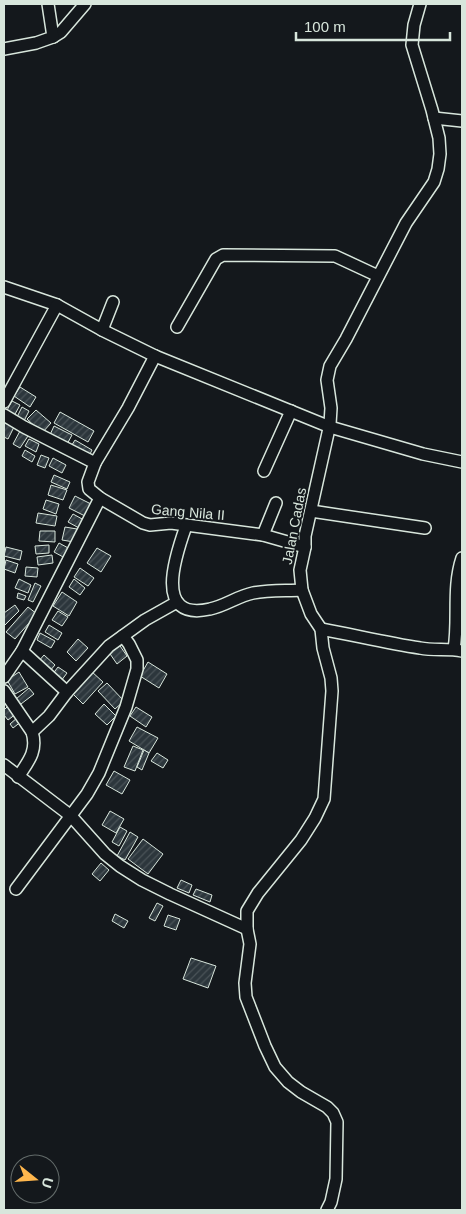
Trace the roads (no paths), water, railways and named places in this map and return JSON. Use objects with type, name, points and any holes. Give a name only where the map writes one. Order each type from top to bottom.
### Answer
[{"type":"street","points":[[48,4],[53,37]]},
{"type":"street","points":[[4,48],[36,43],[53,37],[61,32],[85,4]]},
{"type":"street","name":"Jalan Cadas","points":[[329,1206],[336,1178],[337,1122],[333,1113],[327,1107],[288,1082],[275,1067],[265,1046],[246,997],[245,974],[250,944],[247,929],[247,911],[276,869],[301,840],[324,799],[332,691],[331,678],[323,648],[321,630],[311,614],[302,590],[300,570],[330,427],[331,408],[327,380],[330,366],[406,223],[434,182],[438,169],[440,154],[439,138],[412,45],[414,26],[420,4]]},
{"type":"street","points":[[434,118],[462,121]]},
{"type":"street","points":[[177,327],[216,259],[223,255],[335,256],[378,276]]},
{"type":"street","points":[[4,286],[56,306],[155,356],[330,427],[423,454],[462,462]]},
{"type":"street","points":[[102,330],[113,302]]},
{"type":"street","points":[[4,402],[56,306]]},
{"type":"street","points":[[4,678],[22,651],[100,498],[88,486],[96,462],[128,408],[155,356]]},
{"type":"street","points":[[264,471],[291,411]]},
{"type":"street","points":[[4,415],[24,427],[96,462]]},
{"type":"street","name":"Gang Nila II","points":[[100,498],[146,525],[165,523],[263,535],[305,547]]},
{"type":"street","points":[[263,535],[276,503]]},
{"type":"street","points":[[312,511],[425,528]]},
{"type":"street","points":[[186,526],[176,555],[172,585],[173,596],[176,602],[188,609],[203,610],[254,593],[302,590]]},
{"type":"street","points":[[321,630],[425,649],[458,650],[456,638],[456,586],[462,558]]},
{"type":"street","points":[[32,732],[53,711],[95,659],[109,646],[145,620],[176,602]]},
{"type":"street","points":[[16,889],[87,794],[99,773],[126,707],[137,669],[137,660],[123,636]]},
{"type":"street","points":[[22,651],[67,692]]},
{"type":"street","points":[[4,691],[32,732],[34,744],[32,757],[18,777]]},
{"type":"street","points":[[4,765],[71,816],[105,854],[142,880],[247,929]]}]
